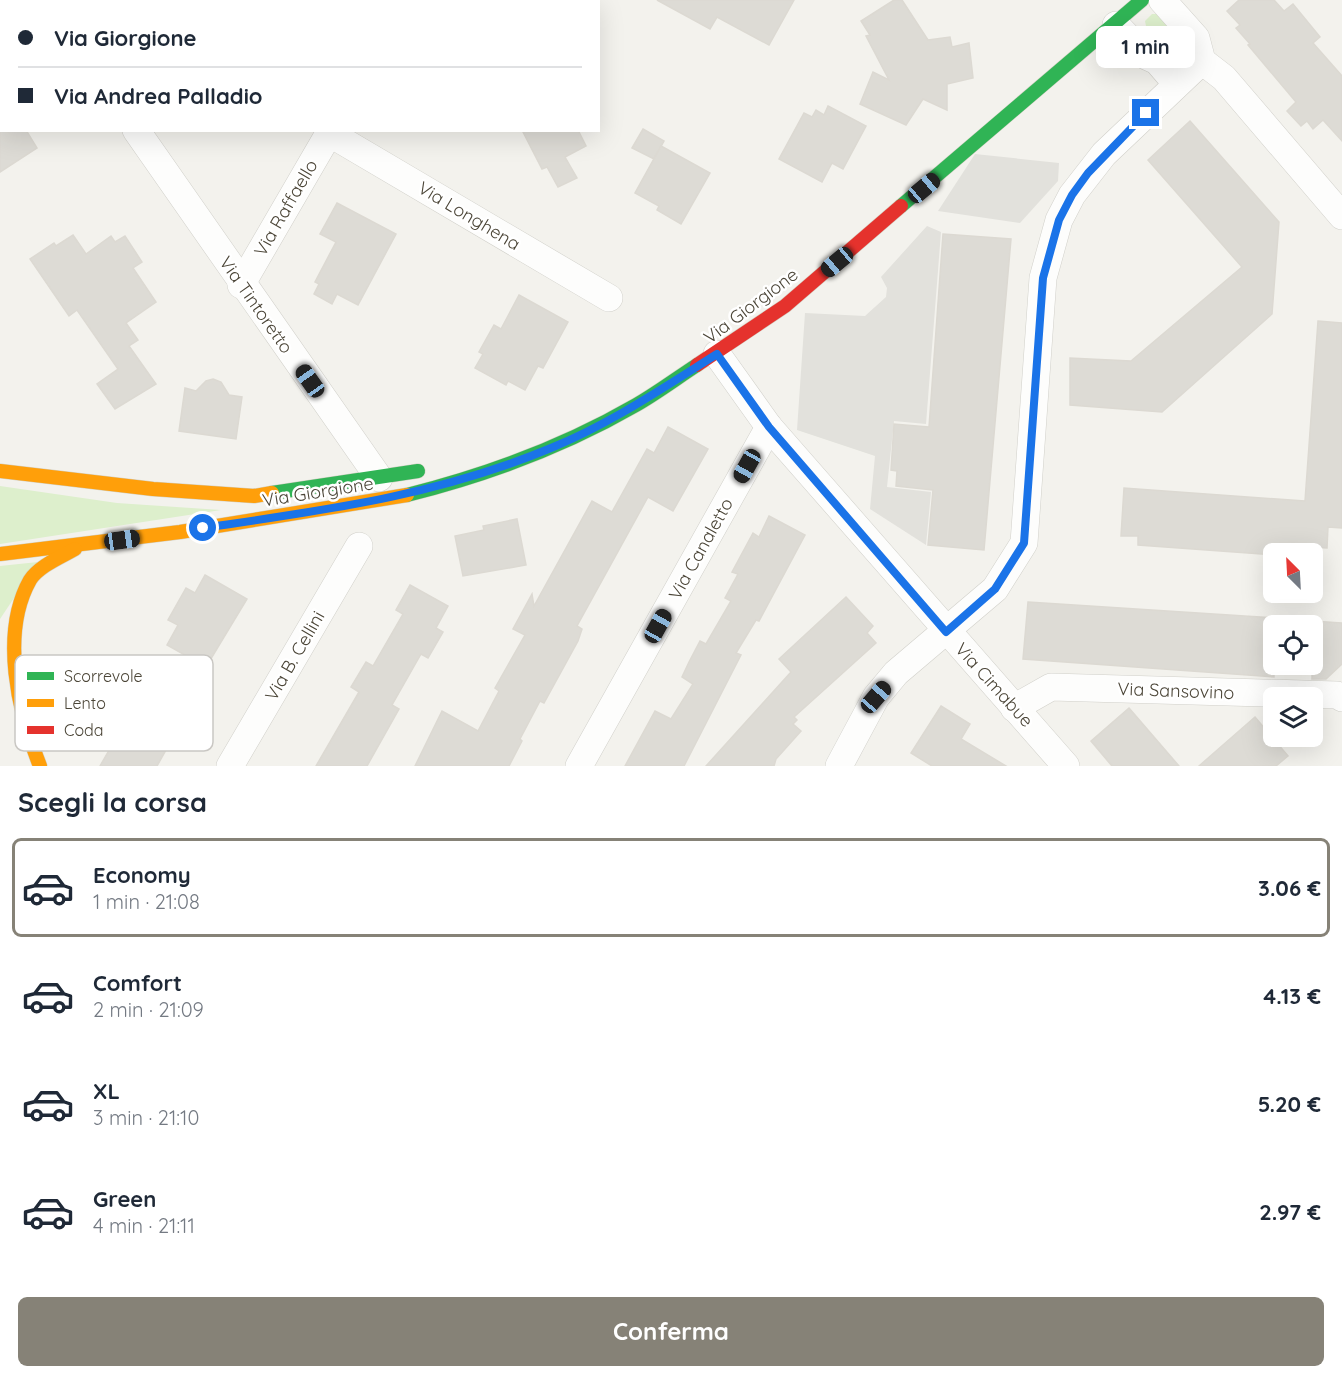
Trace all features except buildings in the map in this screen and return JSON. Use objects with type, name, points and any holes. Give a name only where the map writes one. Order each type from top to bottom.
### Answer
[{"type":"main road","name":"Via Giorgione","points":[[0,554],[82,545],[388,500],[451,484],[552,448],[637,405],[717,354],[785,306],[1116,25],[1142,0]]},
{"type":"main road","name":"Via Giorgione","points":[[471,462],[552,448]]},
{"type":"main road","name":"Via Giorgione","points":[[11,458],[91,480]]},
{"type":"main road","name":"Via Giorgione","points":[[0,471],[153,489],[254,496],[436,468]]},
{"type":"main road","name":"Via Giorgione","points":[[15,709],[6,679],[4,648],[15,608],[30,581],[46,565],[82,545]]},
{"type":"main road","points":[[26,751],[38,766]]},
{"type":"main road","name":"Via Giorgione","points":[[32,751],[38,766]]},
{"type":"street","points":[[1162,0],[1196,38],[1202,61],[1224,78],[1342,216]]},
{"type":"street","points":[[1116,25],[1146,56],[1157,61],[1176,83]]},
{"type":"street","points":[[839,766],[876,697],[896,674],[995,589],[1024,543],[1043,278],[1059,220],[1072,195],[1088,173],[1176,83],[1202,61]]},
{"type":"street","name":"Via Tintoretto","points":[[137,132],[241,285],[379,478]]},
{"type":"street","name":"Via Raffaello","points":[[241,285],[330,132]]},
{"type":"street","name":"Via Longhena","points":[[330,132],[609,298]]},
{"type":"street","name":"Via Cimabue","points":[[717,354],[769,427],[946,632],[1066,766]]},
{"type":"street","name":"Via Canaletto","points":[[579,766],[769,427]]},
{"type":"street","name":"Via B. Cellini","points":[[230,766],[359,546]]},
{"type":"street","name":"Via Sansovino","points":[[1014,708],[1051,687],[1336,695],[1342,698]]},
{"type":"green space","points":[[1152,14],[1157,14],[1182,33],[1185,49],[1172,53],[1149,41],[1145,21]]},
{"type":"green space","points":[[0,486],[117,503],[221,510],[0,544]]},
{"type":"green space","points":[[38,562],[0,619],[0,566]]},
{"type":"shaded area","points":[[975,154],[1059,163],[1058,181],[1020,223],[938,211]]},
{"type":"shaded area","points":[[927,226],[941,232],[926,424],[894,421],[887,487],[931,492],[926,545],[870,509],[875,456],[797,430],[805,313],[865,316],[886,297],[887,288],[881,277]]},
{"type":"traffic: fast","points":[[901,206],[1142,0]]},
{"type":"traffic: fast","points":[[407,495],[496,469],[582,434],[636,405],[697,365]]},
{"type":"traffic: fast","points":[[272,493],[418,471]]},
{"type":"traffic: slow","points":[[0,471],[153,489],[254,496],[272,493]]},
{"type":"traffic: slow","points":[[0,554],[180,532],[407,495]]},
{"type":"traffic: slow","points":[[15,660],[16,624],[21,601],[30,580],[39,570],[75,549]]},
{"type":"traffic: slow","points":[[34,751],[40,766]]},
{"type":"traffic: jam","points":[[697,365],[785,306],[901,206]]},
{"type":"route","points":[[203,528],[388,500],[451,484],[552,448],[637,405],[717,354],[769,427],[946,632],[995,589],[1024,543],[1043,278],[1059,220],[1072,195],[1088,173],[1146,113]]}]
